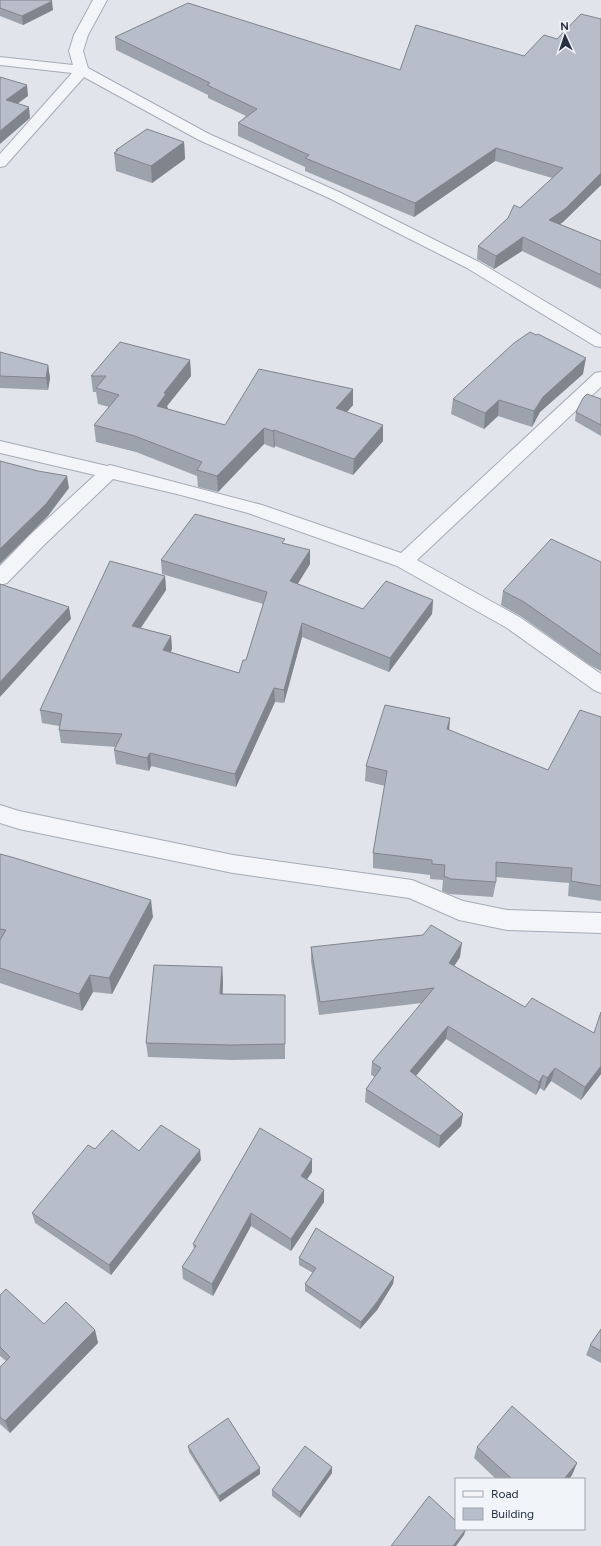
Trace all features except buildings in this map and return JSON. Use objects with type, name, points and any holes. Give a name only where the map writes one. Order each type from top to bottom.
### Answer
[{"type":"street","points":[[82,70],[76,51],[81,35],[100,0]]},
{"type":"street","points":[[0,61],[82,70],[204,137],[334,195],[473,265],[601,342]]},
{"type":"street","points":[[0,163],[82,70]]},
{"type":"street","points":[[404,561],[601,377]]},
{"type":"street","points":[[0,447],[110,471],[178,488],[255,510],[404,561],[514,623],[601,685]]},
{"type":"street","points":[[0,578],[38,539],[110,471]]},
{"type":"street","points":[[0,814],[19,820],[233,864],[412,889],[459,910],[507,920],[601,923]]}]
